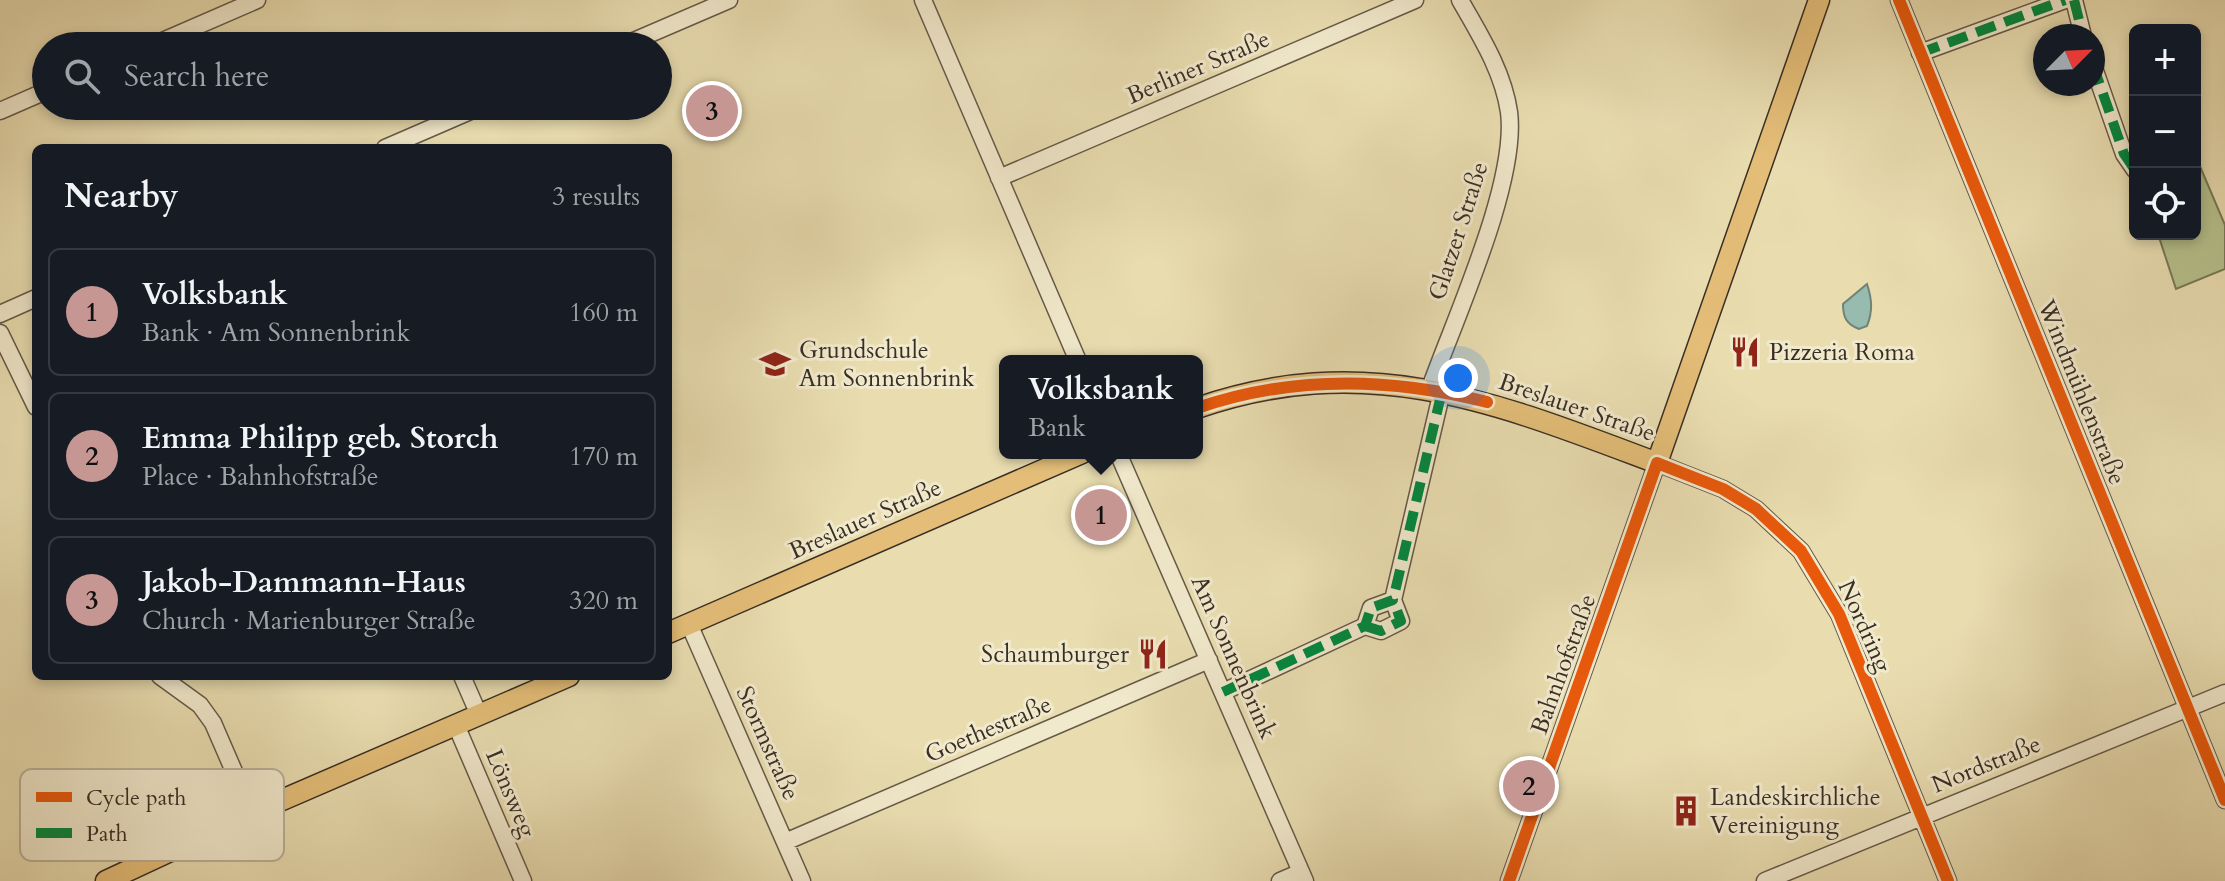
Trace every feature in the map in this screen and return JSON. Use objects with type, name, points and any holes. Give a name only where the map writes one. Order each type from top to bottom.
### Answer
[{"type":"main road","name":"Bahnhofstraße","points":[[1657,463],[1819,0]]},
{"type":"main road","name":"Breslauer Straße","points":[[1203,406],[1256,391],[1296,384],[1385,383],[1436,390],[1530,416],[1657,463]]},
{"type":"main road","name":"Breslauer Straße","points":[[672,631],[1068,459]]},
{"type":"main road","points":[[284,799],[560,680]]},
{"type":"main road","points":[[106,881],[149,861]]},
{"type":"street","points":[[183,32],[257,0]]},
{"type":"street","points":[[651,32],[708,4],[729,0]]},
{"type":"street","points":[[923,0],[1075,355]]},
{"type":"street","name":"Berliner Straße","points":[[999,178],[1415,0]]},
{"type":"street","name":"Glatzer Straße","points":[[1365,626],[1381,631],[1401,621],[1393,600],[1436,390],[1501,191],[1511,141],[1509,111],[1501,79],[1460,0]]},
{"type":"street","name":"Windmühlenstraße","points":[[1899,0],[2225,800]]},
{"type":"street","points":[[1920,53],[2065,0]]},
{"type":"street","points":[[2074,0],[2080,24]]},
{"type":"street","points":[[2104,96],[2124,154],[2134,168]]},
{"type":"street","points":[[0,111],[32,97]]},
{"type":"street","points":[[394,144],[450,120]]},
{"type":"street","points":[[0,314],[32,300]]},
{"type":"street","points":[[0,333],[32,399]]},
{"type":"street","name":"Am Sonnenbrink","points":[[1121,459],[1303,877]]},
{"type":"street","name":"Nordring","points":[[1657,463],[1723,489],[1756,509],[1801,551],[1839,614],[1948,881]]},
{"type":"street","name":"Bahnhofstraße","points":[[1509,881],[1657,463]]},
{"type":"street","points":[[1223,692],[1365,626],[1371,608],[1393,600]]},
{"type":"street","name":"Stormstraße","points":[[689,624],[802,881]]},
{"type":"street","name":"Goethestraße","points":[[785,842],[1209,660]]},
{"type":"street","points":[[166,680],[200,705],[213,723],[233,769]]},
{"type":"street","points":[[464,680],[479,715]]},
{"type":"street","name":"Nordstraße","points":[[1765,881],[2225,693]]},
{"type":"street","name":"Lönsweg","points":[[456,725],[523,881]]},
{"type":"street","points":[[1280,881],[1303,877]]},
{"type":"green space","points":[[2201,169],[2225,225],[2225,269],[2176,289],[2160,240],[2201,240]]},
{"type":"water","points":[[1867,284],[1871,300],[1870,315],[1867,326],[1859,329],[1846,320],[1843,304]]},
{"type":"marked path","points":[[1920,53],[2065,0]]},
{"type":"marked path","points":[[2074,0],[2080,24]]},
{"type":"marked path","points":[[2104,96],[2124,154],[2134,168]]},
{"type":"marked path","points":[[1223,692],[1365,626],[1371,608],[1393,600],[1442,391]]},
{"type":"marked path","points":[[1365,626],[1381,631],[1401,621],[1393,600]]},
{"type":"cycle path","points":[[1899,0],[2225,800]]},
{"type":"cycle path","points":[[1203,406],[1269,390],[1341,383],[1414,388],[1487,402]]},
{"type":"cycle path","points":[[1509,881],[1657,463],[1723,489],[1756,509],[1801,551],[1839,614],[1948,881]]},
{"type":"place","name":"Jakob-Dammann-Haus","points":[[712,111]]},
{"type":"place","name":"Pizzeria Roma","points":[[1745,352]]},
{"type":"place","name":"Grundschule Am Sonnenbrink","points":[[775,364]]},
{"type":"place","name":"Volksbank","points":[[1101,515]]},
{"type":"place","name":"Schaumburger","points":[[1153,654]]},
{"type":"place","name":"Emma Philipp geb. Storch","points":[[1529,786]]},
{"type":"place","name":"Landeskirchliche Vereinigung","points":[[1686,811]]}]
